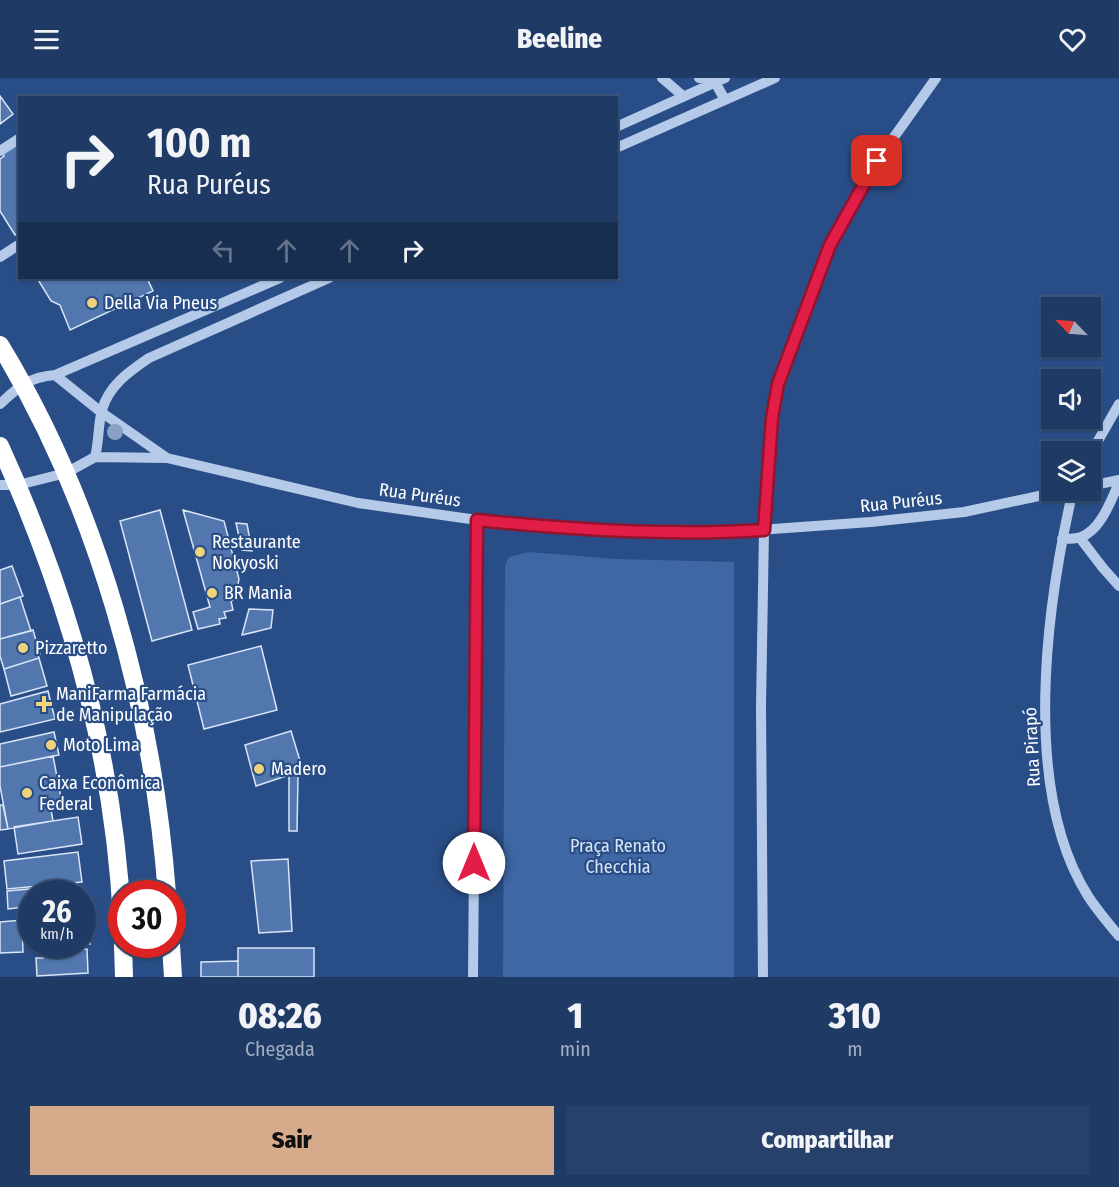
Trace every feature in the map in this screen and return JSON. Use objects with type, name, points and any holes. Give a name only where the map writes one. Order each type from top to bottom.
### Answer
[{"type":"highway","points":[[0,345],[66,473],[124,643],[140,707],[155,787],[165,880]]},
{"type":"highway","points":[[0,446],[9,485],[64,608],[96,728],[112,813],[118,880]]},
{"type":"highway","points":[[123,958],[124,977]]},
{"type":"highway","points":[[172,958],[173,977]]},
{"type":"street","points":[[662,78],[683,96]]},
{"type":"street","points":[[699,78],[720,80]]},
{"type":"street","points":[[618,147],[775,78]]},
{"type":"street","points":[[763,977],[761,706],[764,530],[772,418],[778,384],[808,298],[830,245],[877,161],[936,78]]},
{"type":"street","points":[[618,126],[720,80]]},
{"type":"street","points":[[720,80],[725,100]]},
{"type":"street","points":[[0,151],[18,139]]},
{"type":"street","points":[[0,257],[18,245]]},
{"type":"street","points":[[0,404],[22,384],[44,376],[55,375],[278,279]]},
{"type":"street","points":[[95,457],[101,412],[111,391],[124,376],[149,358],[327,279]]},
{"type":"street","name":"Rua Puréus","points":[[55,375],[101,412],[167,458]]},
{"type":"street","points":[[1098,441],[1119,404]]},
{"type":"street","name":"Rua Puréus","points":[[9,485],[66,473],[95,457],[167,458],[358,503],[477,520],[643,532],[718,533],[964,512],[1041,496]]},
{"type":"street","points":[[1101,484],[1119,481]]},
{"type":"street","points":[[1062,539],[1080,538],[1095,526],[1119,481]]},
{"type":"street","name":"Rua Pirapó","points":[[1071,501],[1062,539],[1046,662],[1046,753],[1052,799],[1072,865],[1088,896],[1119,936]]},
{"type":"street","points":[[473,977],[477,520]]},
{"type":"street","points":[[1080,538],[1102,568],[1119,586]]},
{"type":"green space","name":"Praça Renato Checchia","points":[[529,552],[616,559],[734,562],[734,977],[503,977],[505,565],[509,557]]},
{"type":"building","points":[[0,96],[13,114],[0,124]]},
{"type":"building","points":[[18,143],[18,233],[15,235],[0,211],[0,159],[4,156],[2,153]]},
{"type":"building","name":"Della Via Pneus","points":[[38,279],[147,279],[153,291],[70,330],[60,305],[51,301]]},
{"type":"building","points":[[160,510],[192,630],[152,641],[120,521]]},
{"type":"building","points":[[183,510],[224,521],[239,579],[235,599],[231,601],[233,610],[224,612],[226,618],[219,619],[220,624],[198,629],[193,612],[210,607]]},
{"type":"building","points":[[236,523],[247,524],[252,551],[242,550]]},
{"type":"building","points":[[12,566],[23,596],[0,604],[0,570]]},
{"type":"building","points":[[20,597],[31,631],[0,639],[0,604]]},
{"type":"building","points":[[249,609],[273,610],[271,628],[242,635]]},
{"type":"building","points":[[33,630],[40,654],[39,658],[4,669],[0,656],[0,639]]},
{"type":"building","points":[[261,646],[277,710],[204,729],[188,665]]},
{"type":"building","points":[[39,658],[47,686],[11,696],[4,669]]},
{"type":"building","points":[[48,691],[55,719],[0,732],[0,704]]},
{"type":"building","points":[[291,731],[304,774],[298,776],[297,831],[289,831],[289,775],[256,786],[245,745]]},
{"type":"building","points":[[54,732],[59,755],[0,767],[0,744]]},
{"type":"building","points":[[53,756],[63,808],[51,810],[53,821],[8,829],[0,786],[0,767]]},
{"type":"building","points":[[0,805],[3,805],[8,829],[0,830]]},
{"type":"building","points":[[78,817],[82,844],[18,854],[14,827]]},
{"type":"building","points":[[78,852],[82,880],[18,880],[18,888],[7,889],[4,861]]},
{"type":"building","points":[[288,859],[292,931],[259,933],[251,861]]},
{"type":"building","points":[[18,890],[18,908],[8,909],[7,891]]},
{"type":"building","points":[[18,920],[18,952],[0,953],[0,922]]},
{"type":"building","points":[[238,948],[314,948],[314,977],[238,977]]},
{"type":"building","points":[[36,958],[87,958],[88,973],[37,976]]},
{"type":"building","points":[[238,961],[238,977],[201,977],[201,962]]},
{"type":"place","name":"Della Via Pneus","points":[[92,303]]},
{"type":"place","name":"Restaurante Nokyoski","points":[[200,552]]},
{"type":"place","name":"BR Mania","points":[[212,593]]},
{"type":"place","name":"Pizzaretto","points":[[23,648]]},
{"type":"place","name":"ManiFarma Farmácia de Manipulação","points":[[44,704]]},
{"type":"place","name":"Moto Lima","points":[[51,745]]},
{"type":"place","name":"Madero","points":[[259,769]]},
{"type":"place","name":"Caixa Econômica Federal","points":[[27,793]]},
{"type":"route","points":[[474,863],[477,520],[643,532],[718,533],[764,530],[772,418],[778,384],[808,298],[830,245],[877,161]]}]
